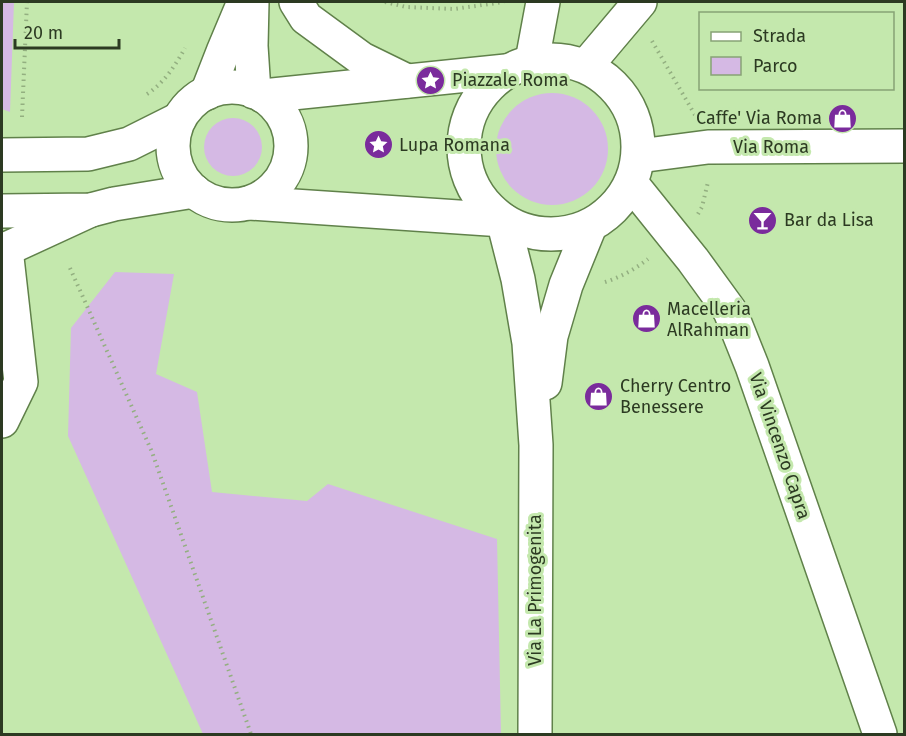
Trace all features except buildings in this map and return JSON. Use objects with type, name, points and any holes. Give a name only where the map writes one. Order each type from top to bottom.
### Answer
[{"type":"main road","points":[[207,93],[244,2]]},
{"type":"main road","points":[[252,2],[251,46],[259,94]]},
{"type":"main road","points":[[296,2],[306,18],[362,59],[407,81]]},
{"type":"main road","points":[[502,220],[481,200],[468,174],[463,145],[469,116],[484,90],[519,66],[543,2]]},
{"type":"main road","points":[[586,66],[643,17]]},
{"type":"main road","points":[[249,203],[266,194],[280,181],[289,164],[291,144],[287,125],[278,109],[259,94],[246,89],[226,88],[207,93],[191,104],[179,120],[174,138],[174,158],[181,176],[194,191],[210,201],[229,205],[249,203],[502,220],[530,232],[560,234],[590,226],[614,208],[635,170],[637,128],[627,102],[610,81],[586,66],[560,59],[407,81],[259,94]]},
{"type":"main road","points":[[2,155],[88,154],[129,144],[179,120]]},
{"type":"main road","name":"Via Roma","points":[[635,170],[708,147],[904,146]]},
{"type":"main road","name":"Via Vincenzo Capra","points":[[635,170],[693,260],[730,311],[752,366],[880,735]]},
{"type":"main road","points":[[2,422],[21,382],[4,250],[91,210],[194,191]]},
{"type":"main road","points":[[2,211],[91,210]]},
{"type":"main road","name":"Via La Primogenita","points":[[502,220],[518,279],[528,343],[536,445],[535,735]]},
{"type":"main road","name":"Via La Primogenita","points":[[536,445],[551,336],[566,285],[590,226]]},
{"type":"path","points":[[22,117],[27,2]]},
{"type":"path","points":[[385,2],[406,7],[454,9],[504,2]]},
{"type":"path","points":[[643,17],[699,121]]},
{"type":"path","points":[[139,99],[154,89],[174,68],[186,47]]},
{"type":"path","points":[[697,217],[702,207],[708,181]]},
{"type":"path","points":[[566,285],[594,285],[617,278],[634,270],[653,256]]},
{"type":"path","points":[[70,268],[152,452],[251,735]]},
{"type":"green space","points":[[2,2],[14,2],[10,112],[2,109]]},
{"type":"green space","points":[[552,93],[573,97],[592,109],[604,128],[608,149],[604,170],[592,189],[573,201],[552,205],[531,201],[512,189],[500,170],[496,149],[500,128],[512,109],[531,97]]},
{"type":"green space","points":[[227,118],[239,118],[254,126],[262,141],[262,153],[254,168],[239,176],[227,176],[212,168],[204,153],[204,141],[212,126]]},
{"type":"green space","points":[[115,272],[174,274],[156,374],[197,392],[212,492],[307,501],[328,484],[497,539],[501,734],[203,734],[68,436],[71,328]]},
{"type":"place","name":"Piazzale Roma","points":[[431,80]]},
{"type":"place","name":"Caffe' Via Roma","points":[[843,118]]},
{"type":"place","name":"Lupa Romana","points":[[378,145]]},
{"type":"place","name":"Bar da Lisa","points":[[763,220]]},
{"type":"place","name":"Macelleria AlRahman","points":[[646,319]]},
{"type":"place","name":"Cherry Centro Benessere","points":[[599,396]]}]
